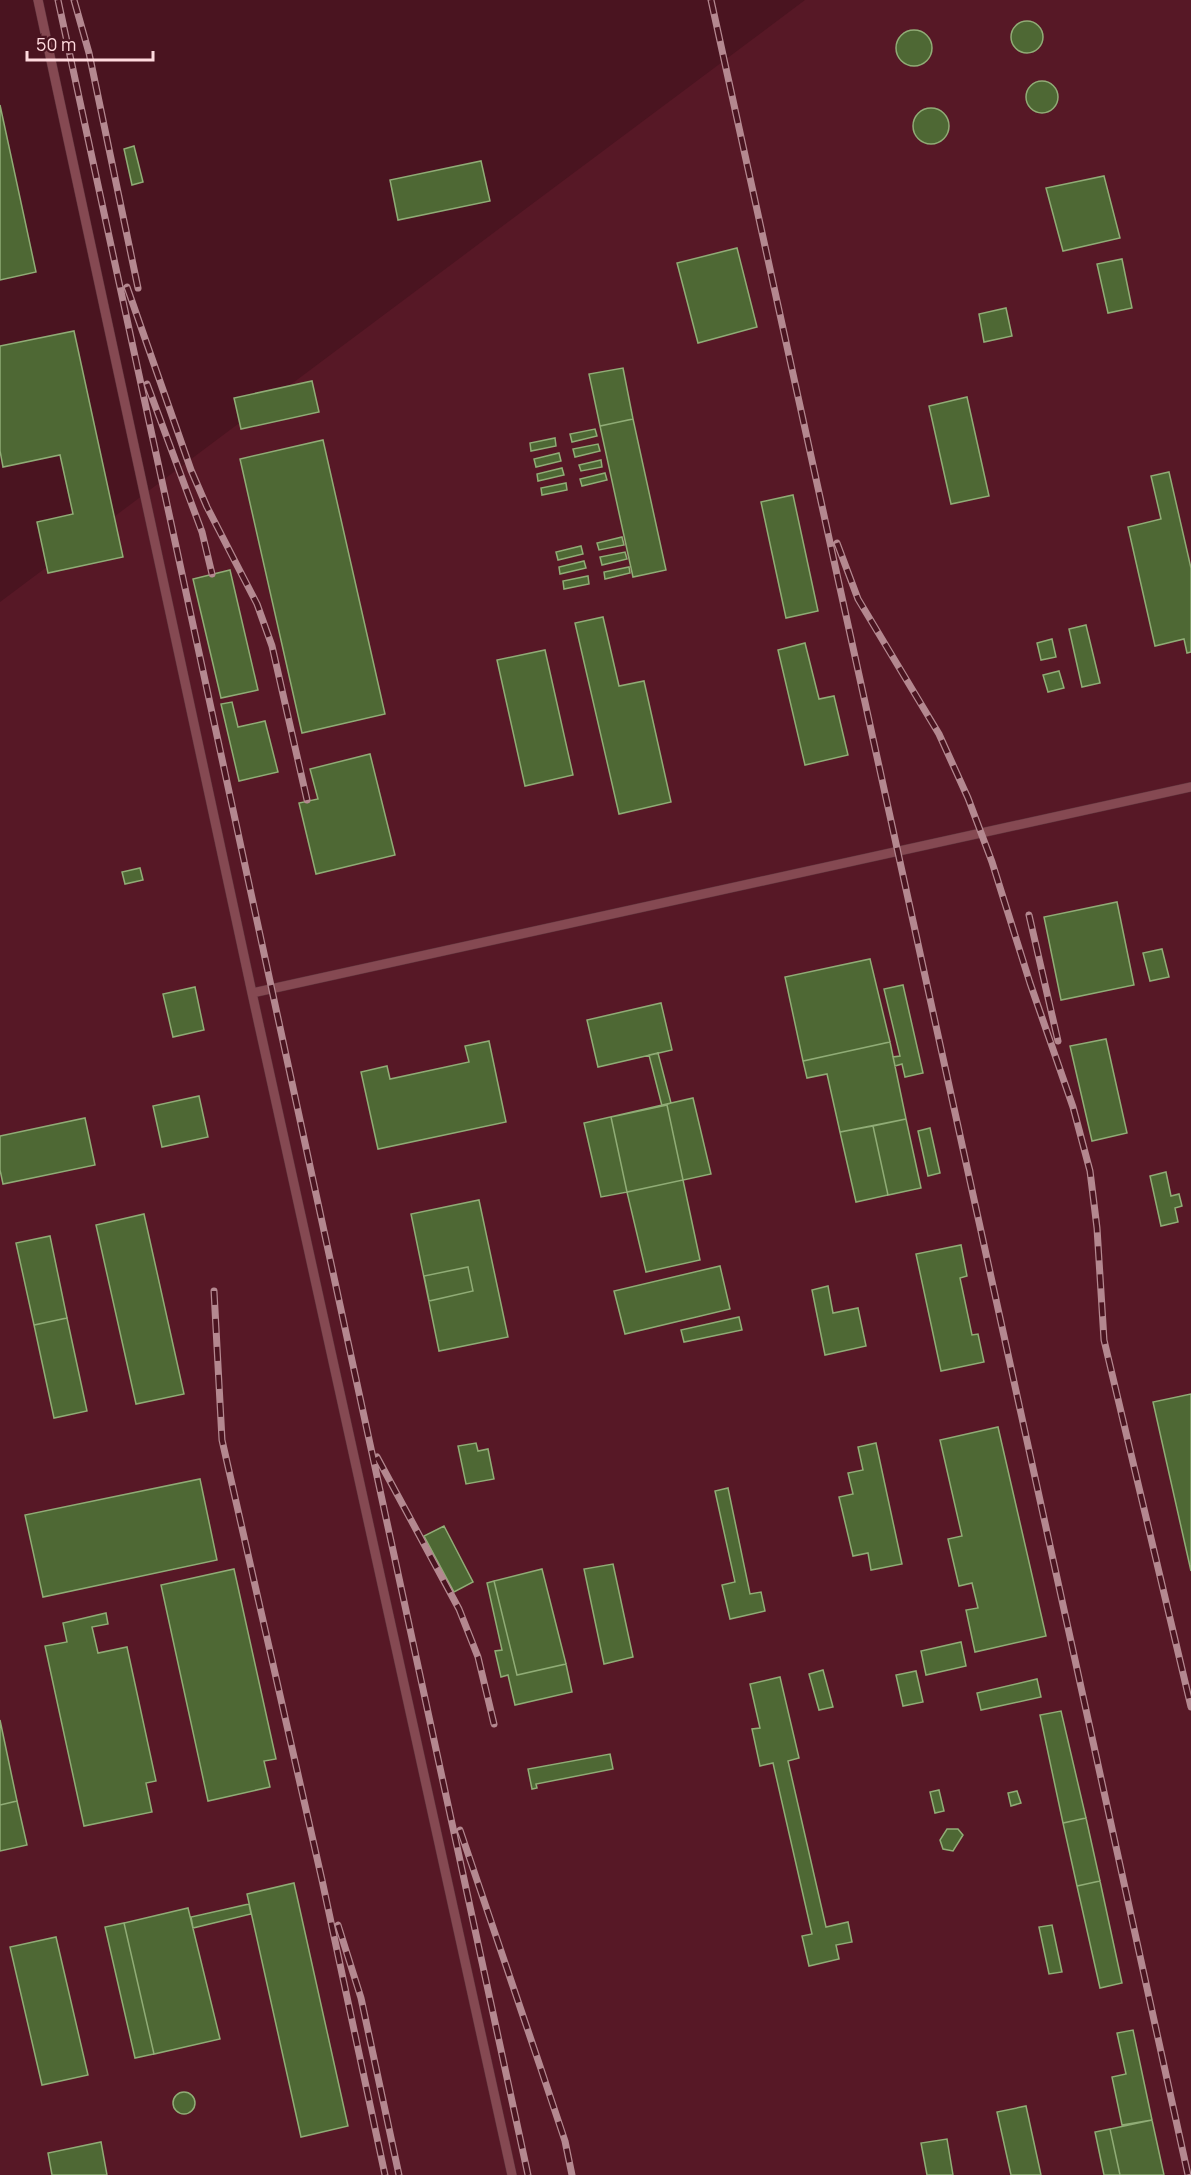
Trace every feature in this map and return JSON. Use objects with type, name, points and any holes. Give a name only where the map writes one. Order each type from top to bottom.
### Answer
[{"type":"lane","points":[[38,0],[252,993],[512,2175]]},
{"type":"lane","points":[[252,993],[1191,787]]},
{"type":"shaded area","points":[[805,0],[1191,0],[1191,2175],[0,2175],[0,602]]},
{"type":"building","points":[[1027,21],[1038,26],[1043,37],[1038,48],[1027,53],[1016,48],[1011,37],[1016,26]]},
{"type":"building","points":[[914,30],[927,35],[932,48],[927,61],[914,66],[901,61],[896,48],[901,35]]},
{"type":"building","points":[[1042,81],[1053,86],[1058,97],[1053,108],[1042,113],[1031,108],[1026,97],[1031,86]]},
{"type":"building","points":[[0,105],[36,272],[0,280]]},
{"type":"building","points":[[931,108],[944,113],[949,126],[944,139],[931,144],[918,139],[913,126],[918,113]]},
{"type":"building","points":[[134,146],[143,182],[132,185],[124,149]]},
{"type":"building","points":[[481,161],[490,201],[398,220],[390,180]]},
{"type":"building","points":[[1104,176],[1120,238],[1063,251],[1046,188]]},
{"type":"building","points":[[737,248],[757,327],[698,343],[677,263]]},
{"type":"building","points":[[1122,259],[1132,308],[1108,313],[1097,264]]},
{"type":"building","points":[[1006,308],[1012,336],[984,342],[979,314]]},
{"type":"building","points":[[74,331],[123,557],[48,573],[37,522],[73,514],[60,455],[3,467],[0,451],[0,346]]},
{"type":"building","points":[[623,368],[633,419],[600,426],[589,374]]},
{"type":"building","points":[[312,381],[319,412],[241,429],[234,398]]},
{"type":"building","points":[[967,397],[989,496],[951,504],[929,406]]},
{"type":"building","points":[[633,419],[666,570],[633,577],[600,426]]},
{"type":"building","points":[[595,429],[597,436],[572,442],[570,434]]},
{"type":"building","points":[[555,438],[556,446],[531,451],[530,443]]},
{"type":"building","points":[[323,440],[385,714],[302,733],[240,459]]},
{"type":"building","points":[[598,444],[600,451],[575,457],[573,449]]},
{"type":"building","points":[[559,453],[561,461],[536,467],[534,459]]},
{"type":"building","points":[[601,460],[602,467],[581,471],[579,465]]},
{"type":"building","points":[[562,468],[564,475],[538,481],[537,474]]},
{"type":"building","points":[[1169,472],[1191,568],[1191,652],[1187,653],[1184,639],[1155,646],[1128,527],[1161,519],[1151,476]]},
{"type":"building","points":[[605,473],[607,480],[582,486],[580,479]]},
{"type":"building","points":[[566,483],[567,490],[542,495],[541,488]]},
{"type":"building","points":[[793,495],[818,611],[786,618],[761,502]]},
{"type":"building","points":[[622,537],[624,545],[599,550],[597,543]]},
{"type":"building","points":[[581,546],[583,554],[558,560],[556,552]]},
{"type":"building","points":[[625,552],[627,559],[602,565],[600,557]]},
{"type":"building","points":[[584,561],[586,568],[560,574],[559,567]]},
{"type":"building","points":[[629,567],[630,573],[605,579],[604,572]]},
{"type":"building","points":[[230,570],[258,690],[221,698],[193,579]]},
{"type":"building","points":[[588,576],[589,584],[564,589],[563,581]]},
{"type":"building","points":[[603,617],[619,686],[644,681],[671,802],[619,814],[575,623]]},
{"type":"building","points":[[1086,625],[1100,683],[1082,687],[1069,629]]},
{"type":"building","points":[[1052,639],[1056,657],[1041,660],[1037,643]]},
{"type":"building","points":[[805,643],[819,699],[834,696],[848,755],[805,765],[778,650]]},
{"type":"building","points":[[545,650],[573,775],[525,786],[497,660]]},
{"type":"building","points":[[1059,671],[1064,688],[1048,692],[1043,675]]},
{"type":"building","points":[[232,702],[238,727],[265,721],[278,772],[239,781],[221,704]]},
{"type":"building","points":[[370,754],[395,855],[316,874],[299,803],[318,799],[310,769]]},
{"type":"building","points":[[140,868],[143,880],[125,884],[122,872]]},
{"type":"building","points":[[1117,902],[1134,985],[1061,1000],[1044,917]]},
{"type":"building","points":[[1162,949],[1169,977],[1150,981],[1143,953]]},
{"type":"building","points":[[870,959],[890,1042],[803,1061],[785,977]]},
{"type":"building","points":[[903,985],[923,1073],[905,1077],[902,1064],[895,1066],[893,1057],[900,1056],[884,989]]},
{"type":"building","points":[[195,987],[204,1030],[173,1037],[163,994]]},
{"type":"building","points":[[661,1003],[672,1050],[598,1067],[587,1020]]},
{"type":"building","points":[[1106,1039],[1127,1133],[1092,1141],[1070,1046]]},
{"type":"building","points":[[489,1041],[506,1122],[378,1149],[361,1072],[387,1066],[390,1079],[469,1062],[465,1046]]},
{"type":"building","points":[[890,1042],[906,1119],[840,1132],[827,1074],[807,1078],[803,1061]]},
{"type":"building","points":[[658,1053],[671,1103],[662,1106],[649,1055]]},
{"type":"building","points":[[199,1096],[208,1137],[162,1147],[153,1106]]},
{"type":"building","points":[[693,1098],[711,1174],[683,1180],[700,1260],[646,1272],[627,1192],[601,1197],[584,1123]]},
{"type":"building","points":[[667,1105],[683,1180],[627,1192],[611,1117]]},
{"type":"building","points":[[85,1118],[95,1165],[3,1184],[0,1170],[0,1136]]},
{"type":"building","points":[[906,1119],[921,1188],[888,1195],[873,1126]]},
{"type":"building","points":[[873,1126],[888,1195],[856,1202],[840,1132]]},
{"type":"building","points":[[930,1128],[940,1173],[928,1176],[918,1131]]},
{"type":"building","points":[[1166,1172],[1171,1196],[1179,1194],[1182,1206],[1175,1208],[1178,1222],[1161,1226],[1150,1176]]},
{"type":"building","points":[[479,1200],[508,1337],[439,1351],[411,1214]]},
{"type":"building","points":[[144,1214],[184,1394],[136,1404],[96,1225]]},
{"type":"building","points":[[50,1236],[67,1318],[34,1325],[16,1243]]},
{"type":"building","points":[[961,1245],[967,1276],[960,1278],[972,1335],[978,1334],[984,1362],[941,1371],[916,1254]]},
{"type":"building","points":[[720,1266],[730,1309],[625,1334],[614,1291]]},
{"type":"building","points":[[468,1267],[473,1291],[429,1301],[424,1276]]},
{"type":"building","points":[[828,1286],[833,1313],[858,1308],[866,1346],[825,1355],[812,1290]]},
{"type":"building","points":[[739,1317],[742,1330],[684,1342],[681,1330]]},
{"type":"building","points":[[67,1318],[87,1411],[54,1418],[34,1325]]},
{"type":"building","points":[[1191,1394],[1191,1571],[1153,1402]]},
{"type":"building","points":[[998,1427],[1046,1636],[975,1652],[966,1610],[978,1608],[972,1583],[959,1586],[948,1539],[962,1536],[940,1440]]},
{"type":"building","points":[[476,1443],[478,1451],[488,1449],[494,1479],[466,1484],[458,1446]]},
{"type":"building","points":[[876,1443],[902,1564],[871,1570],[868,1553],[853,1556],[839,1497],[853,1494],[848,1473],[863,1470],[858,1447]]},
{"type":"building","points":[[200,1479],[217,1560],[43,1597],[25,1515]]},
{"type":"building","points":[[728,1488],[750,1594],[761,1592],[765,1611],[730,1619],[722,1585],[735,1582],[715,1491]]},
{"type":"building","points":[[444,1526],[473,1582],[454,1592],[424,1536]]},
{"type":"building","points":[[613,1564],[633,1657],[604,1664],[584,1569]]},
{"type":"building","points":[[234,1569],[276,1759],[264,1761],[270,1787],[208,1801],[161,1585]]},
{"type":"building","points":[[542,1569],[566,1664],[517,1675],[494,1581]]},
{"type":"building","points":[[494,1581],[517,1675],[566,1664],[572,1692],[515,1705],[508,1675],[501,1677],[495,1651],[502,1650],[487,1583]]},
{"type":"building","points":[[106,1613],[108,1624],[92,1627],[98,1653],[127,1647],[156,1781],[146,1783],[152,1812],[84,1826],[45,1646],[67,1642],[63,1623]]},
{"type":"building","points":[[961,1642],[966,1666],[926,1675],[921,1651]]},
{"type":"building","points":[[823,1670],[833,1707],[819,1710],[809,1674]]},
{"type":"building","points":[[916,1671],[923,1702],[903,1706],[896,1675]]},
{"type":"building","points":[[780,1677],[799,1758],[788,1761],[826,1927],[848,1922],[852,1942],[836,1945],[839,1959],[809,1966],[802,1936],[812,1934],[773,1763],[760,1766],[752,1729],[760,1728],[750,1684]]},
{"type":"building","points":[[1037,1679],[1041,1697],[981,1710],[977,1693]]},
{"type":"building","points":[[1061,1711],[1086,1818],[1063,1823],[1040,1715]]},
{"type":"building","points":[[0,1720],[17,1801],[0,1805]]},
{"type":"building","points":[[610,1754],[613,1769],[536,1784],[537,1788],[532,1789],[528,1769]]},
{"type":"building","points":[[939,1790],[944,1811],[935,1813],[930,1792]]},
{"type":"building","points":[[1017,1791],[1021,1803],[1011,1806],[1008,1793]]},
{"type":"building","points":[[17,1801],[27,1845],[0,1851],[0,1805]]},
{"type":"building","points":[[1086,1818],[1100,1881],[1077,1886],[1063,1823]]},
{"type":"building","points":[[947,1829],[958,1829],[963,1835],[953,1851],[943,1849],[940,1840]]},
{"type":"building","points":[[1100,1881],[1122,1983],[1100,1988],[1077,1886]]},
{"type":"building","points":[[294,1883],[348,2126],[301,2137],[247,1894]]},
{"type":"building","points":[[249,1904],[251,1914],[193,1928],[191,1917]]},
{"type":"building","points":[[188,1908],[220,2039],[154,2054],[124,1923]]},
{"type":"building","points":[[124,1923],[154,2054],[135,2058],[105,1927]]},
{"type":"building","points":[[1052,1925],[1062,1972],[1049,1974],[1039,1927]]},
{"type":"building","points":[[56,1937],[88,2075],[42,2085],[10,1947]]},
{"type":"building","points":[[1133,2030],[1152,2120],[1122,2125],[1112,2077],[1126,2074],[1117,2033]]},
{"type":"building","points":[[184,2092],[192,2095],[195,2103],[192,2111],[184,2114],[176,2111],[173,2103],[176,2095]]},
{"type":"building","points":[[1026,2106],[1041,2175],[1011,2175],[997,2112]]},
{"type":"building","points":[[1152,2120],[1164,2175],[1120,2175],[1110,2129]]},
{"type":"building","points":[[1110,2129],[1120,2175],[1104,2175],[1095,2132]]},
{"type":"building","points":[[947,2139],[953,2175],[927,2175],[921,2143]]},
{"type":"building","points":[[101,2142],[107,2175],[52,2175],[48,2153]]},
{"type":"railway","points":[[58,0],[528,2175]]},
{"type":"railway","points":[[74,0],[89,53],[138,288]]},
{"type":"railway","points":[[711,0],[1188,2175]]},
{"type":"railway","points":[[127,287],[191,470],[207,507],[257,604],[272,646],[307,800]]},
{"type":"railway","points":[[147,384],[202,532],[212,574]]},
{"type":"railway","points":[[837,543],[858,599],[939,734],[968,798],[992,862],[1030,983],[1073,1107],[1090,1171],[1097,1228],[1104,1340],[1191,1707]]},
{"type":"railway","points":[[1029,915],[1058,1041]]},
{"type":"railway","points":[[214,1291],[222,1440],[322,1880],[385,2175]]},
{"type":"railway","points":[[377,1457],[459,1609],[478,1657],[494,1724]]},
{"type":"railway","points":[[460,1830],[565,2141],[572,2175]]},
{"type":"railway","points":[[338,1925],[361,1998],[399,2175]]}]
